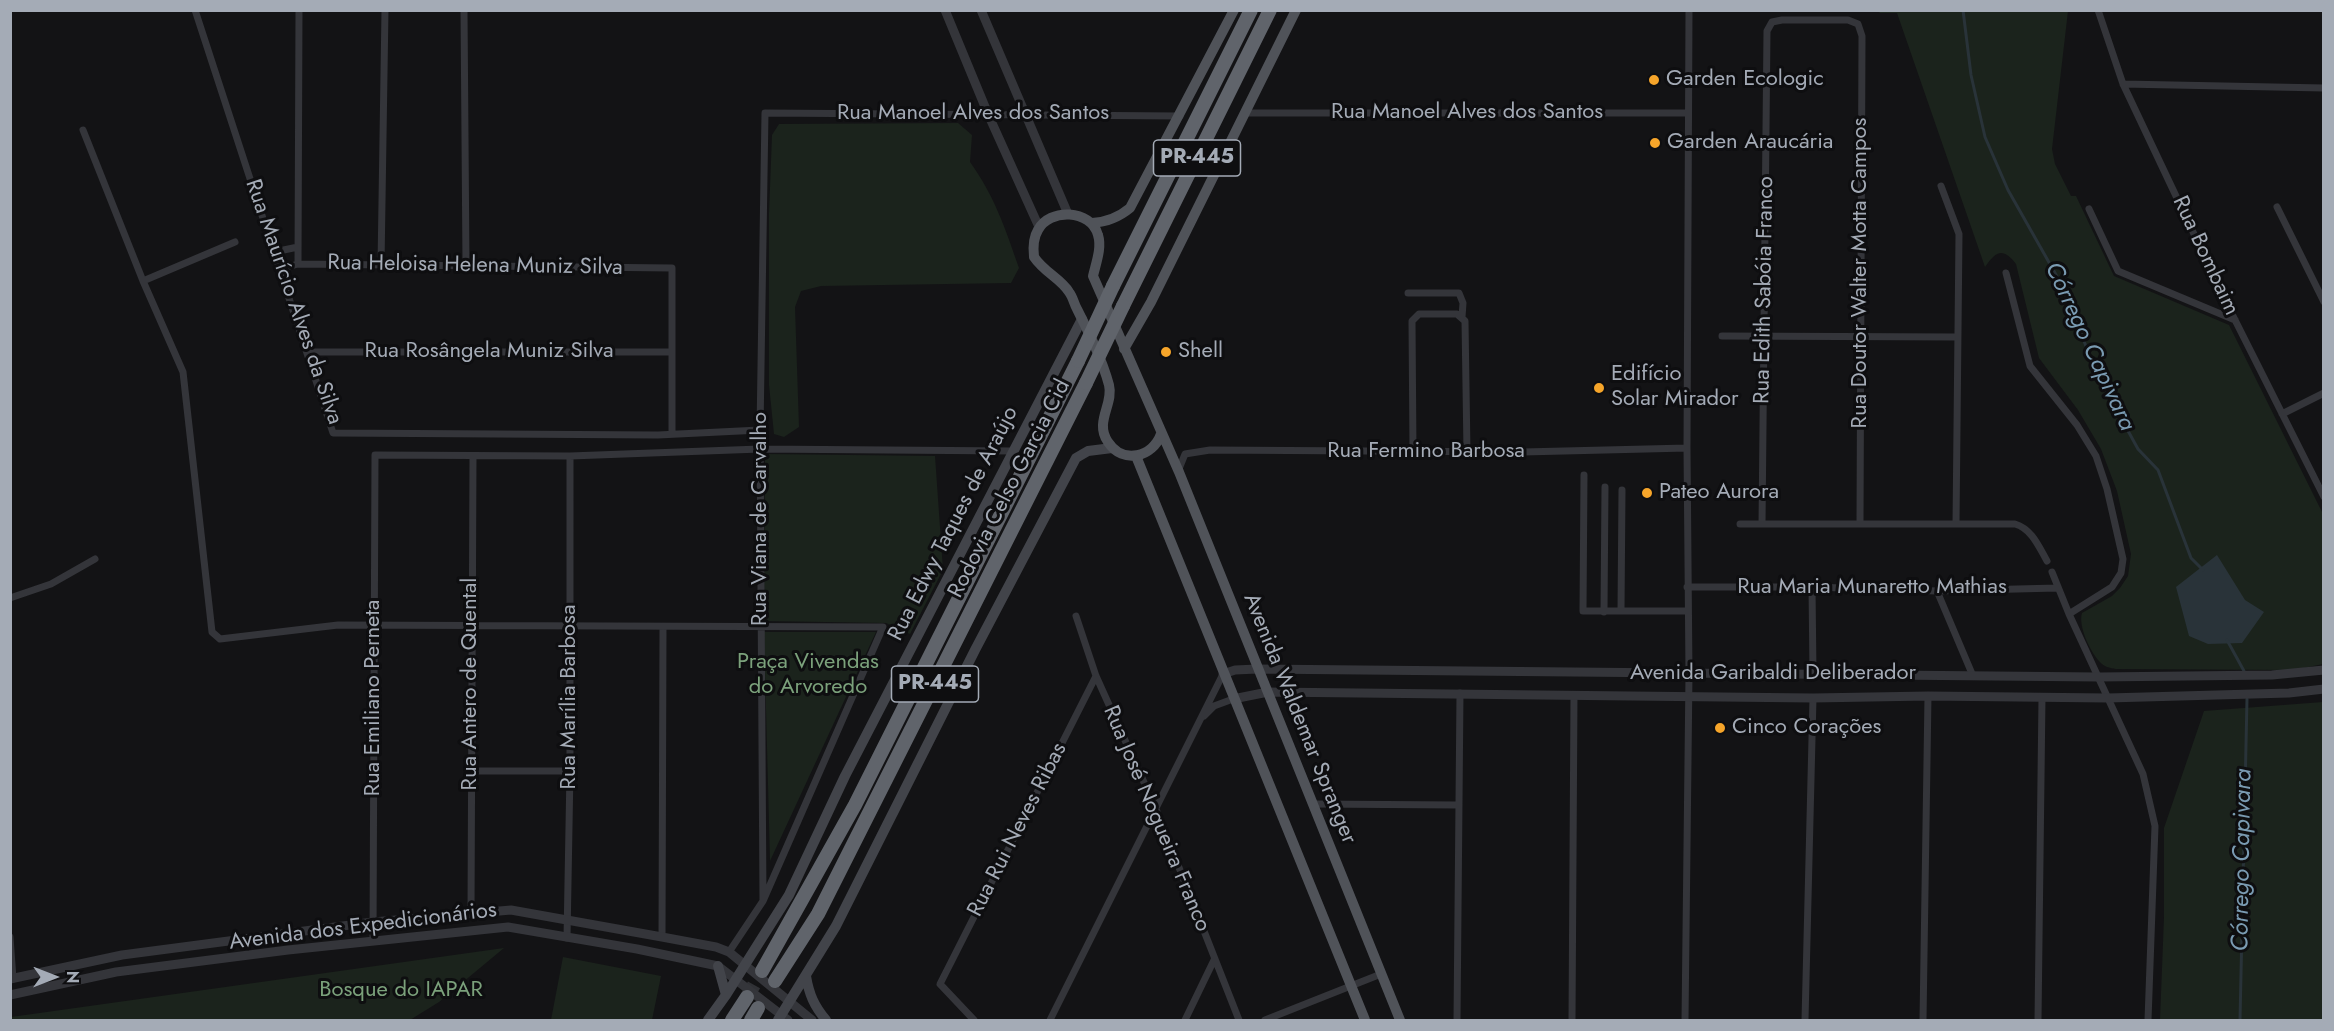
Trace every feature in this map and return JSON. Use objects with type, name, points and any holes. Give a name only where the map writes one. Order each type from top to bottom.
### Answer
[{"type":"highway","name":"Rodovia Celso Garcia Cid","points":[[762,971],[855,805],[1251,10]]},
{"type":"highway","name":"Rodovia Celso Garcia Cid","points":[[776,981],[818,914],[1086,383],[1270,10]]},
{"type":"highway","points":[[732,1020],[747,997]]},
{"type":"highway","points":[[751,1020],[758,1008]]},
{"type":"main road","points":[[1161,434],[1156,446],[1147,453],[1136,456],[1123,454],[1112,448],[1106,439],[1103,427],[1110,387],[1070,292],[1043,270],[1034,257],[1033,246],[1039,227],[1057,216],[1068,214],[1081,216],[1092,224],[1106,222],[1130,208],[1234,10]]},
{"type":"main road","points":[[1124,349],[1151,302],[1296,10]]},
{"type":"main road","name":"Avenida Waldemar Spranger","points":[[1092,224],[1098,234],[1099,252],[1093,276],[1179,472],[1400,1020]]},
{"type":"main road","name":"Rua Edwy Taques de Araújo","points":[[745,965],[799,876],[845,776],[1082,319]]},
{"type":"main road","points":[[783,1019],[790,1002],[836,926],[975,650],[1076,458],[1088,451],[1112,448]]},
{"type":"main road","points":[[1136,456],[1365,1020]]},
{"type":"main road","points":[[708,1020],[745,965]]},
{"type":"main road","points":[[718,966],[726,995]]},
{"type":"main road","points":[[806,976],[816,1009],[826,1020]]},
{"type":"street","name":"Rua Maurício Alves da Silva","points":[[195,10],[333,433],[658,435],[760,430]]},
{"type":"street","points":[[298,264],[299,10]]},
{"type":"street","points":[[381,265],[385,10]]},
{"type":"street","points":[[464,10],[466,266]]},
{"type":"street","points":[[945,10],[988,114],[1039,227]]},
{"type":"street","points":[[981,10],[1068,214]]},
{"type":"street","points":[[1685,1020],[1689,674],[1687,448],[1689,10]]},
{"type":"street","name":"Rua Bombaim","points":[[2098,10],[2123,84],[2235,320],[2324,497]]},
{"type":"street","name":"Rua Edith Sabóia Franco","points":[[1762,524],[1767,31],[1772,22],[1782,20],[1848,20],[1858,24]]},
{"type":"street","name":"Rua Doutor Walter Motta Campos","points":[[1858,24],[1862,36],[1860,523]]},
{"type":"street","points":[[2123,84],[2324,88]]},
{"type":"street","name":"Rua Manoel Alves dos Santos","points":[[765,113],[1180,116]]},
{"type":"street","name":"Rua Viana de Carvalho","points":[[763,901],[760,430],[765,113]]},
{"type":"street","name":"Rua Manoel Alves dos Santos","points":[[1245,113],[1688,113]]},
{"type":"street","points":[[83,130],[142,280],[183,372],[212,632],[220,639],[338,626],[883,627],[763,901],[729,952]]},
{"type":"street","points":[[1941,186],[1959,234],[1956,524]]},
{"type":"street","points":[[2277,207],[2324,303]]},
{"type":"street","points":[[2089,209],[2118,271],[2235,320]]},
{"type":"street","points":[[142,280],[235,242]]},
{"type":"street","points":[[274,252],[298,247]]},
{"type":"street","name":"Rua Heloisa Helena Muniz Silva","points":[[280,269],[298,264],[672,268],[672,352]]},
{"type":"street","points":[[2006,273],[2030,366],[2077,424],[2096,456],[2107,489],[2123,559],[2121,573],[2112,587],[2068,614]]},
{"type":"street","points":[[1408,293],[1459,293],[1463,303],[1462,317]]},
{"type":"street","points":[[1413,452],[1412,321],[1419,314],[1458,314],[1465,321],[1467,452]]},
{"type":"street","points":[[1722,336],[1957,337]]},
{"type":"street","name":"Rua Rosângela Muniz Silva","points":[[307,352],[672,352]]},
{"type":"street","points":[[672,352],[672,433]]},
{"type":"street","points":[[2282,414],[2324,393]]},
{"type":"street","name":"Rua Fermino Barbosa","points":[[1179,472],[1185,454],[1192,452],[1467,452],[1687,448]]},
{"type":"street","points":[[473,456],[570,456],[760,449],[1013,451]]},
{"type":"street","name":"Rua Emiliano Perneta","points":[[373,941],[375,455],[473,456]]},
{"type":"street","name":"Rua Antero de Quental","points":[[471,912],[473,456]]},
{"type":"street","name":"Rua Marília Barbosa","points":[[567,938],[570,771],[570,456]]},
{"type":"street","points":[[1584,475],[1583,611],[1688,611]]},
{"type":"street","points":[[1604,612],[1605,487]]},
{"type":"street","points":[[1621,611],[1622,490]]},
{"type":"street","points":[[1740,524],[1860,523],[2022,526],[2031,534],[2047,561]]},
{"type":"street","points":[[10,597],[51,585],[95,559]]},
{"type":"street","points":[[2052,572],[2068,614],[2143,774],[2155,826],[2148,1020]]},
{"type":"street","name":"Rua Maria Munaretto Mathias","points":[[1687,587],[1812,587],[1937,591],[2057,588]]},
{"type":"street","points":[[1812,587],[1813,673]]},
{"type":"street","points":[[1937,591],[1973,676]]},
{"type":"street","name":"Rua José Nogueira Franco","points":[[1076,616],[1096,676],[1156,808],[1239,1020]]},
{"type":"street","points":[[662,937],[663,627]]},
{"type":"street","name":"Avenida Garibaldi Deliberador","points":[[1223,674],[1235,670],[1257,669],[2099,677],[2272,675],[2324,670]]},
{"type":"street","points":[[1050,1020],[1223,674]]},
{"type":"street","name":"Rua Rui Neves Ribas","points":[[974,1020],[940,984],[1096,676]]},
{"type":"street","name":"Avenida Garibaldi Deliberador","points":[[1233,699],[1268,692],[1813,698],[1928,696],[2108,698],[2289,693],[2324,689]]},
{"type":"street","points":[[1457,1020],[1460,693]]},
{"type":"street","points":[[1572,1020],[1574,695]]},
{"type":"street","points":[[1923,1020],[1928,696]]},
{"type":"street","points":[[2038,1020],[2042,697]]},
{"type":"street","points":[[1805,1020],[1813,698]]},
{"type":"street","points":[[1200,720],[1214,706],[1233,699]]},
{"type":"street","points":[[471,771],[570,771]]},
{"type":"street","points":[[1313,804],[1458,805]]},
{"type":"street","name":"Avenida dos Expedicionários","points":[[12,979],[122,955],[373,922],[511,910],[716,947],[729,952],[812,1020]]},
{"type":"street","name":"Avenida dos Expedicionários","points":[[13,994],[116,972],[508,927],[638,949],[718,966],[783,1019]]},
{"type":"street","points":[[10,937],[13,994]]},
{"type":"street","points":[[1185,1020],[1214,960]]},
{"type":"street","points":[[1265,1020],[1381,974]]},
{"type":"green space","points":[[1878,11],[2068,11],[2052,149],[2055,164],[2071,196],[2076,196],[2114,276],[2229,325],[2323,514],[2323,664],[2294,670],[2116,669],[2105,666],[2096,657],[2083,631],[2082,613],[2112,596],[2120,588],[2128,576],[2131,554],[2117,491],[2101,449],[2078,410],[2039,358],[2016,264],[2007,255],[2000,253],[1993,257],[1985,267],[1897,13]]},
{"type":"green space","points":[[958,123],[972,135],[970,162],[993,200],[1019,268],[1011,283],[821,286],[801,291],[795,307],[799,427],[784,437],[774,434],[769,385],[769,214],[772,135],[779,124]]},
{"type":"green space","points":[[765,454],[935,456],[943,570],[910,634],[886,623],[764,621]]},
{"type":"green space","name":"Praça Vivendas do Arvoredo","points":[[764,632],[876,632],[770,861]]},
{"type":"green space","points":[[2323,702],[2323,1020],[2160,1020],[2164,917],[2164,828],[2204,711]]},
{"type":"green space","name":"Bosque do IAPAR","points":[[504,948],[439,1002],[410,1020],[11,1020],[11,1017]]},
{"type":"green space","points":[[563,957],[661,976],[652,1020],[551,1020]]},
{"type":"shaded area","points":[[2217,555],[2245,600],[2264,612],[2242,643],[2208,644],[2189,636],[2176,587]]},
{"type":"waterway","name":"Córrego Capivara","points":[[1963,10],[1971,75],[1985,137],[2008,190],[2059,280],[2099,378],[2138,449],[2158,470],[2191,558],[2203,570]]},
{"type":"waterway","name":"Córrego Capivara","points":[[2227,640],[2244,671]]},
{"type":"waterway","name":"Córrego Capivara","points":[[2240,1020],[2247,699]]},
{"type":"tunnel","points":[[747,997],[762,971]]},
{"type":"place","name":"Garden Ecologic","points":[[1654,80]]},
{"type":"place","name":"Garden Araucária","points":[[1655,143]]},
{"type":"place","name":"Shell","points":[[1166,352]]},
{"type":"place","name":"Edifício Solar Mirador","points":[[1599,388]]},
{"type":"place","name":"Pateo Aurora","points":[[1647,493]]},
{"type":"place","name":"Cinco Corações","points":[[1720,728]]}]
